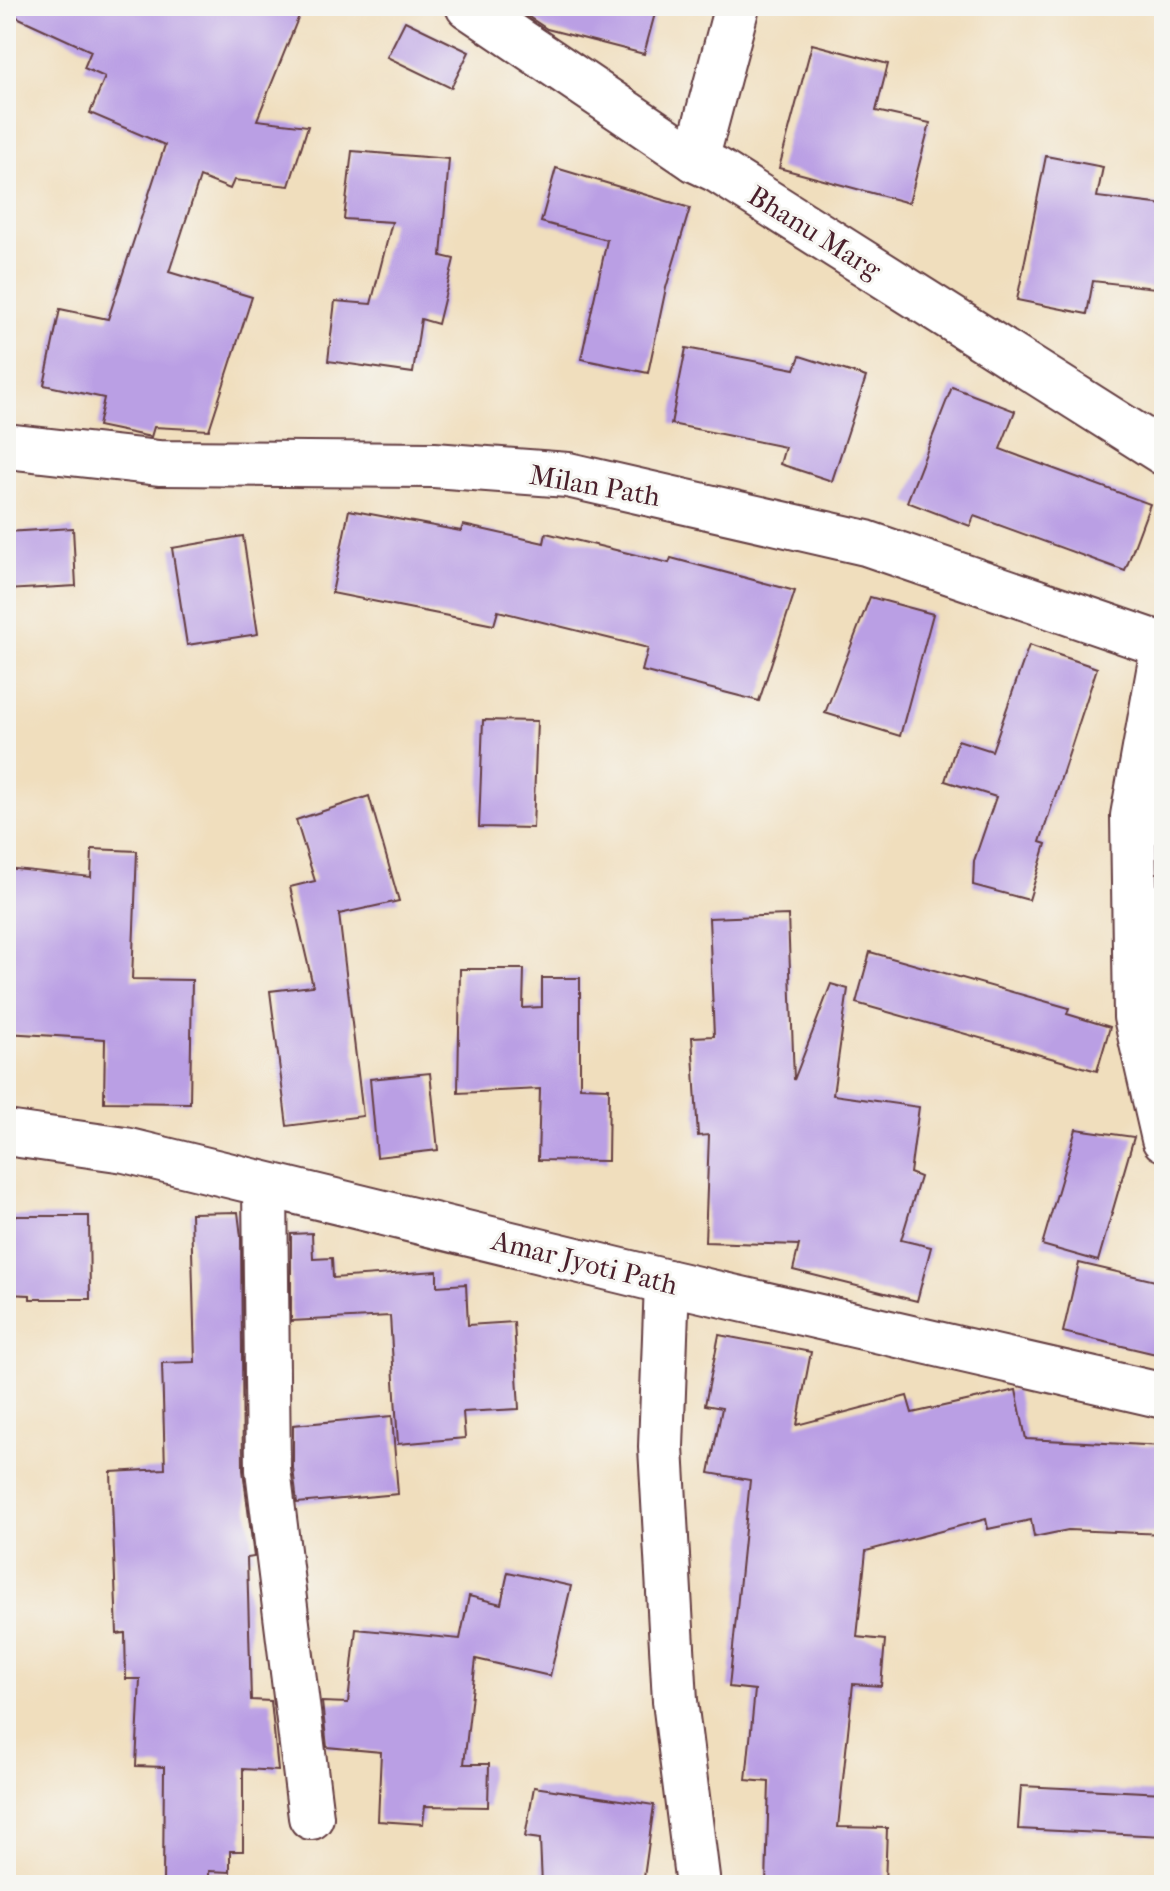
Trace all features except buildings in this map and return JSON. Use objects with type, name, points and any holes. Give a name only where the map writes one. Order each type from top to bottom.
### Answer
[{"type":"street","name":"Bhanu Marg","points":[[468,6],[696,160],[730,178],[1164,453]]},
{"type":"street","points":[[696,160],[737,6]]},
{"type":"street","name":"Milan Path","points":[[6,446],[159,463],[434,465],[568,475],[866,543],[1164,644]]},
{"type":"street","points":[[1164,644],[1133,816],[1136,1017],[1164,1139]]},
{"type":"street","name":"Amar Jyoti Path","points":[[6,1133],[125,1150],[667,1282],[1164,1396]]},
{"type":"street","points":[[265,1185],[268,1470],[311,1817]]},
{"type":"street","points":[[667,1282],[662,1462],[675,1701],[698,1885]]}]
